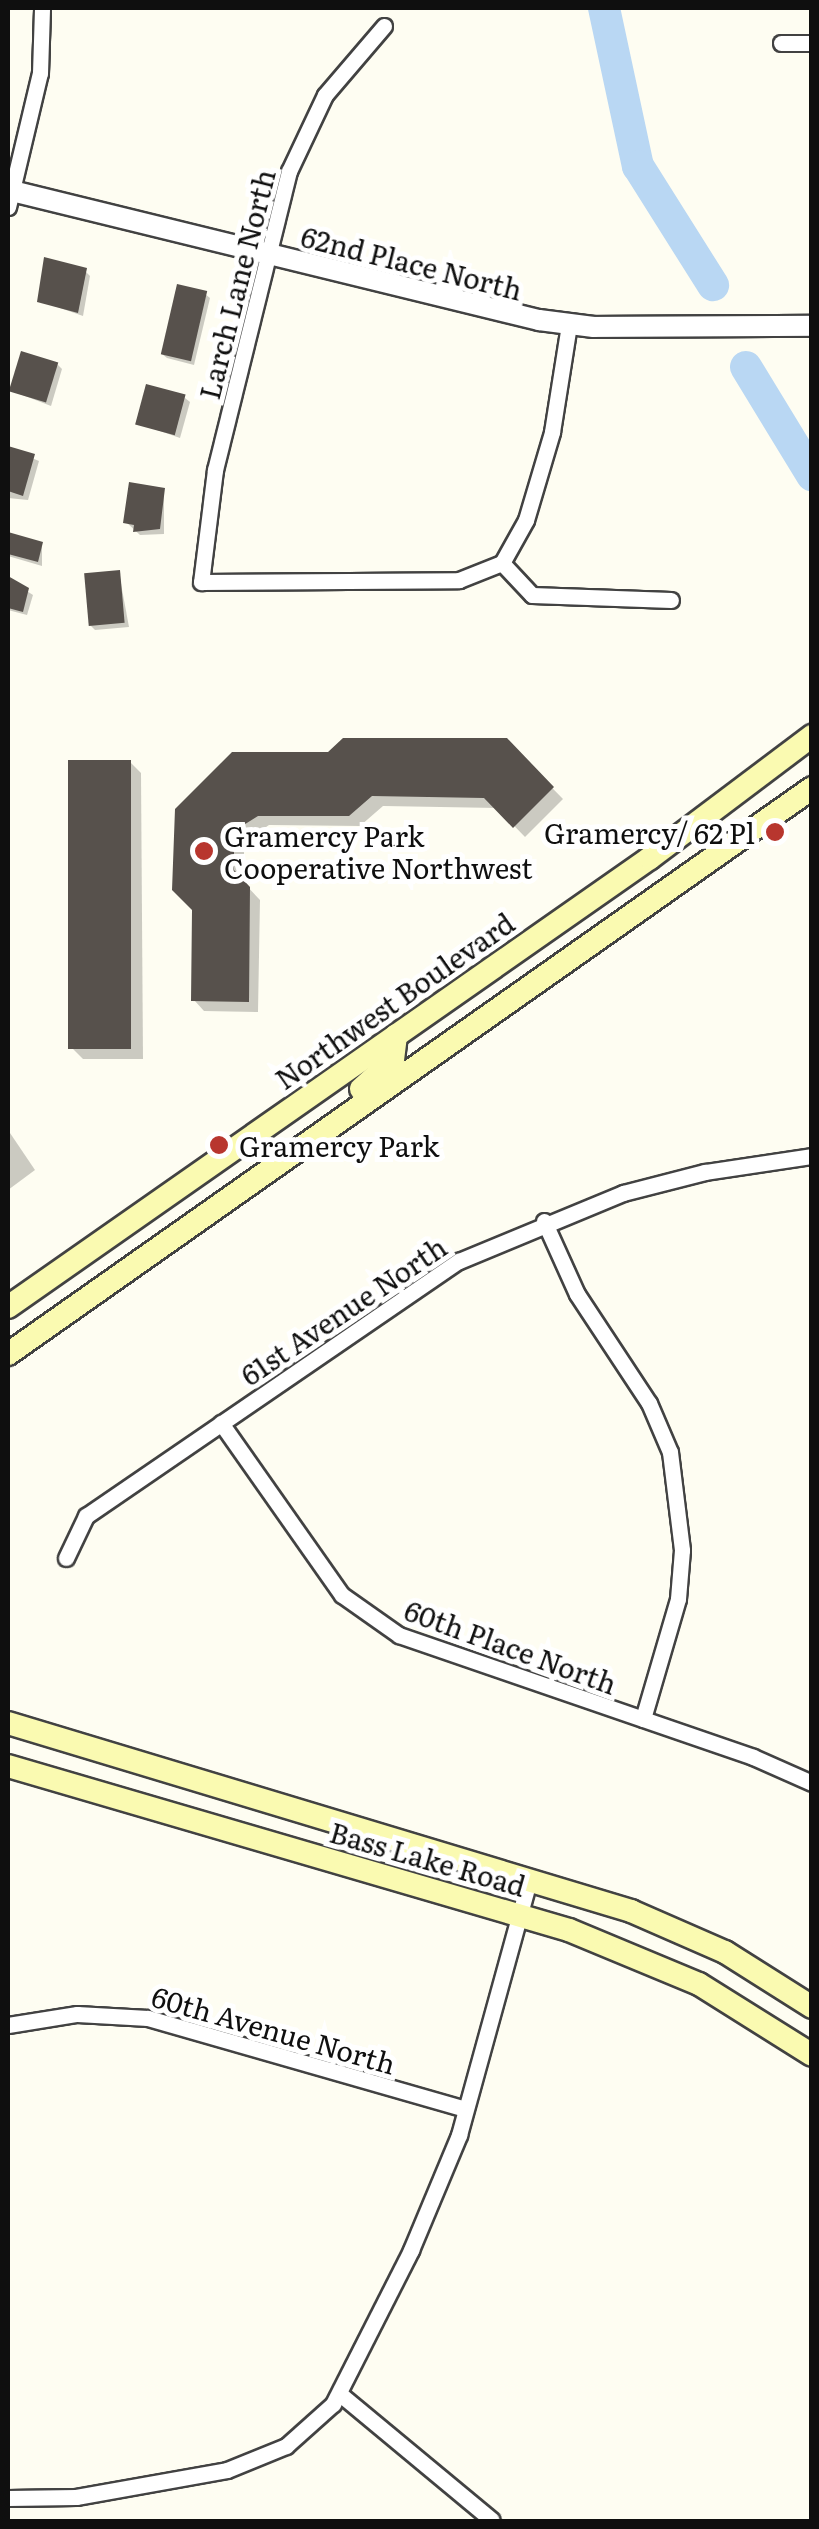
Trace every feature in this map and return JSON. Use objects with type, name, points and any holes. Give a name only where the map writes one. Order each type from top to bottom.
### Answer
[{"type":"main road","name":"Northwest Boulevard","points":[[8,1308],[812,736]]},
{"type":"main road","points":[[8,1354],[812,788]]},
{"type":"main road","points":[[138,1261],[166,1224],[387,1070],[398,1052],[396,1035]]},
{"type":"main road","name":"Bass Lake Road","points":[[8,1723],[530,1878],[682,1931],[769,1976],[812,2007]]},
{"type":"main road","name":"Bass Lake Road","points":[[8,1766],[520,1915],[699,1984],[812,2055]]},
{"type":"street","points":[[9,196],[40,73],[42,8]]},
{"type":"street","name":"Larch Lane North","points":[[384,26],[334,82],[304,133],[268,255],[214,470],[201,582],[459,580],[502,563]]},
{"type":"street","points":[[781,43],[812,43]]},
{"type":"street","name":"62nd Place North","points":[[9,196],[569,325],[812,326]]},
{"type":"street","points":[[569,325],[552,432],[526,520],[502,563],[532,595],[671,600]]},
{"type":"street","name":"61st Avenue North","points":[[66,1558],[86,1516],[379,1310],[458,1260],[544,1222],[706,1172],[812,1156]]},
{"type":"street","points":[[544,1222],[577,1294],[648,1403],[670,1452],[682,1550],[678,1599],[643,1719]]},
{"type":"street","name":"60th Place North","points":[[220,1423],[321,1567],[370,1617],[434,1650],[643,1719],[812,1783]]},
{"type":"street","points":[[8,2498],[76,2497],[227,2470],[286,2446],[340,2394],[433,2202],[466,2109],[530,1878]]},
{"type":"street","name":"60th Avenue North","points":[[8,2025],[77,2014],[148,2018],[466,2109]]},
{"type":"street","points":[[340,2394],[492,2520]]},
{"type":"building","points":[[44,257],[87,268],[78,313],[37,302]]},
{"type":"building","points":[[177,284],[207,291],[191,361],[161,354]]},
{"type":"building","points":[[21,351],[58,362],[46,403],[9,391]]},
{"type":"building","points":[[146,384],[186,395],[175,435],[135,425]]},
{"type":"building","points":[[8,446],[35,454],[23,496],[8,491]]},
{"type":"building","points":[[129,482],[165,488],[160,529],[133,532],[134,525],[123,523]]},
{"type":"building","points":[[8,532],[43,542],[38,562],[8,554]]},
{"type":"building","points":[[120,570],[125,623],[89,626],[84,573]]},
{"type":"building","points":[[8,576],[29,588],[23,612],[8,608]]},
{"type":"building","name":"Gramercy Park Cooperative Northwest","points":[[343,738],[507,738],[554,787],[513,828],[484,798],[372,796],[349,816],[258,816],[234,831],[234,870],[250,887],[249,1002],[191,1001],[192,910],[172,890],[175,809],[232,752],[328,752]]},
{"type":"building","points":[[68,760],[131,760],[131,1049],[68,1049]]},
{"type":"waterway","points":[[604,8],[638,166],[713,285]]},
{"type":"waterway","points":[[746,367],[812,475]]},
{"type":"place","name":"Gramercy/ 62 Pl","points":[[775,832]]},
{"type":"place","name":"Gramercy Park Cooperative Northwest","points":[[204,851]]},
{"type":"place","name":"Gramercy Park","points":[[219,1145]]}]
